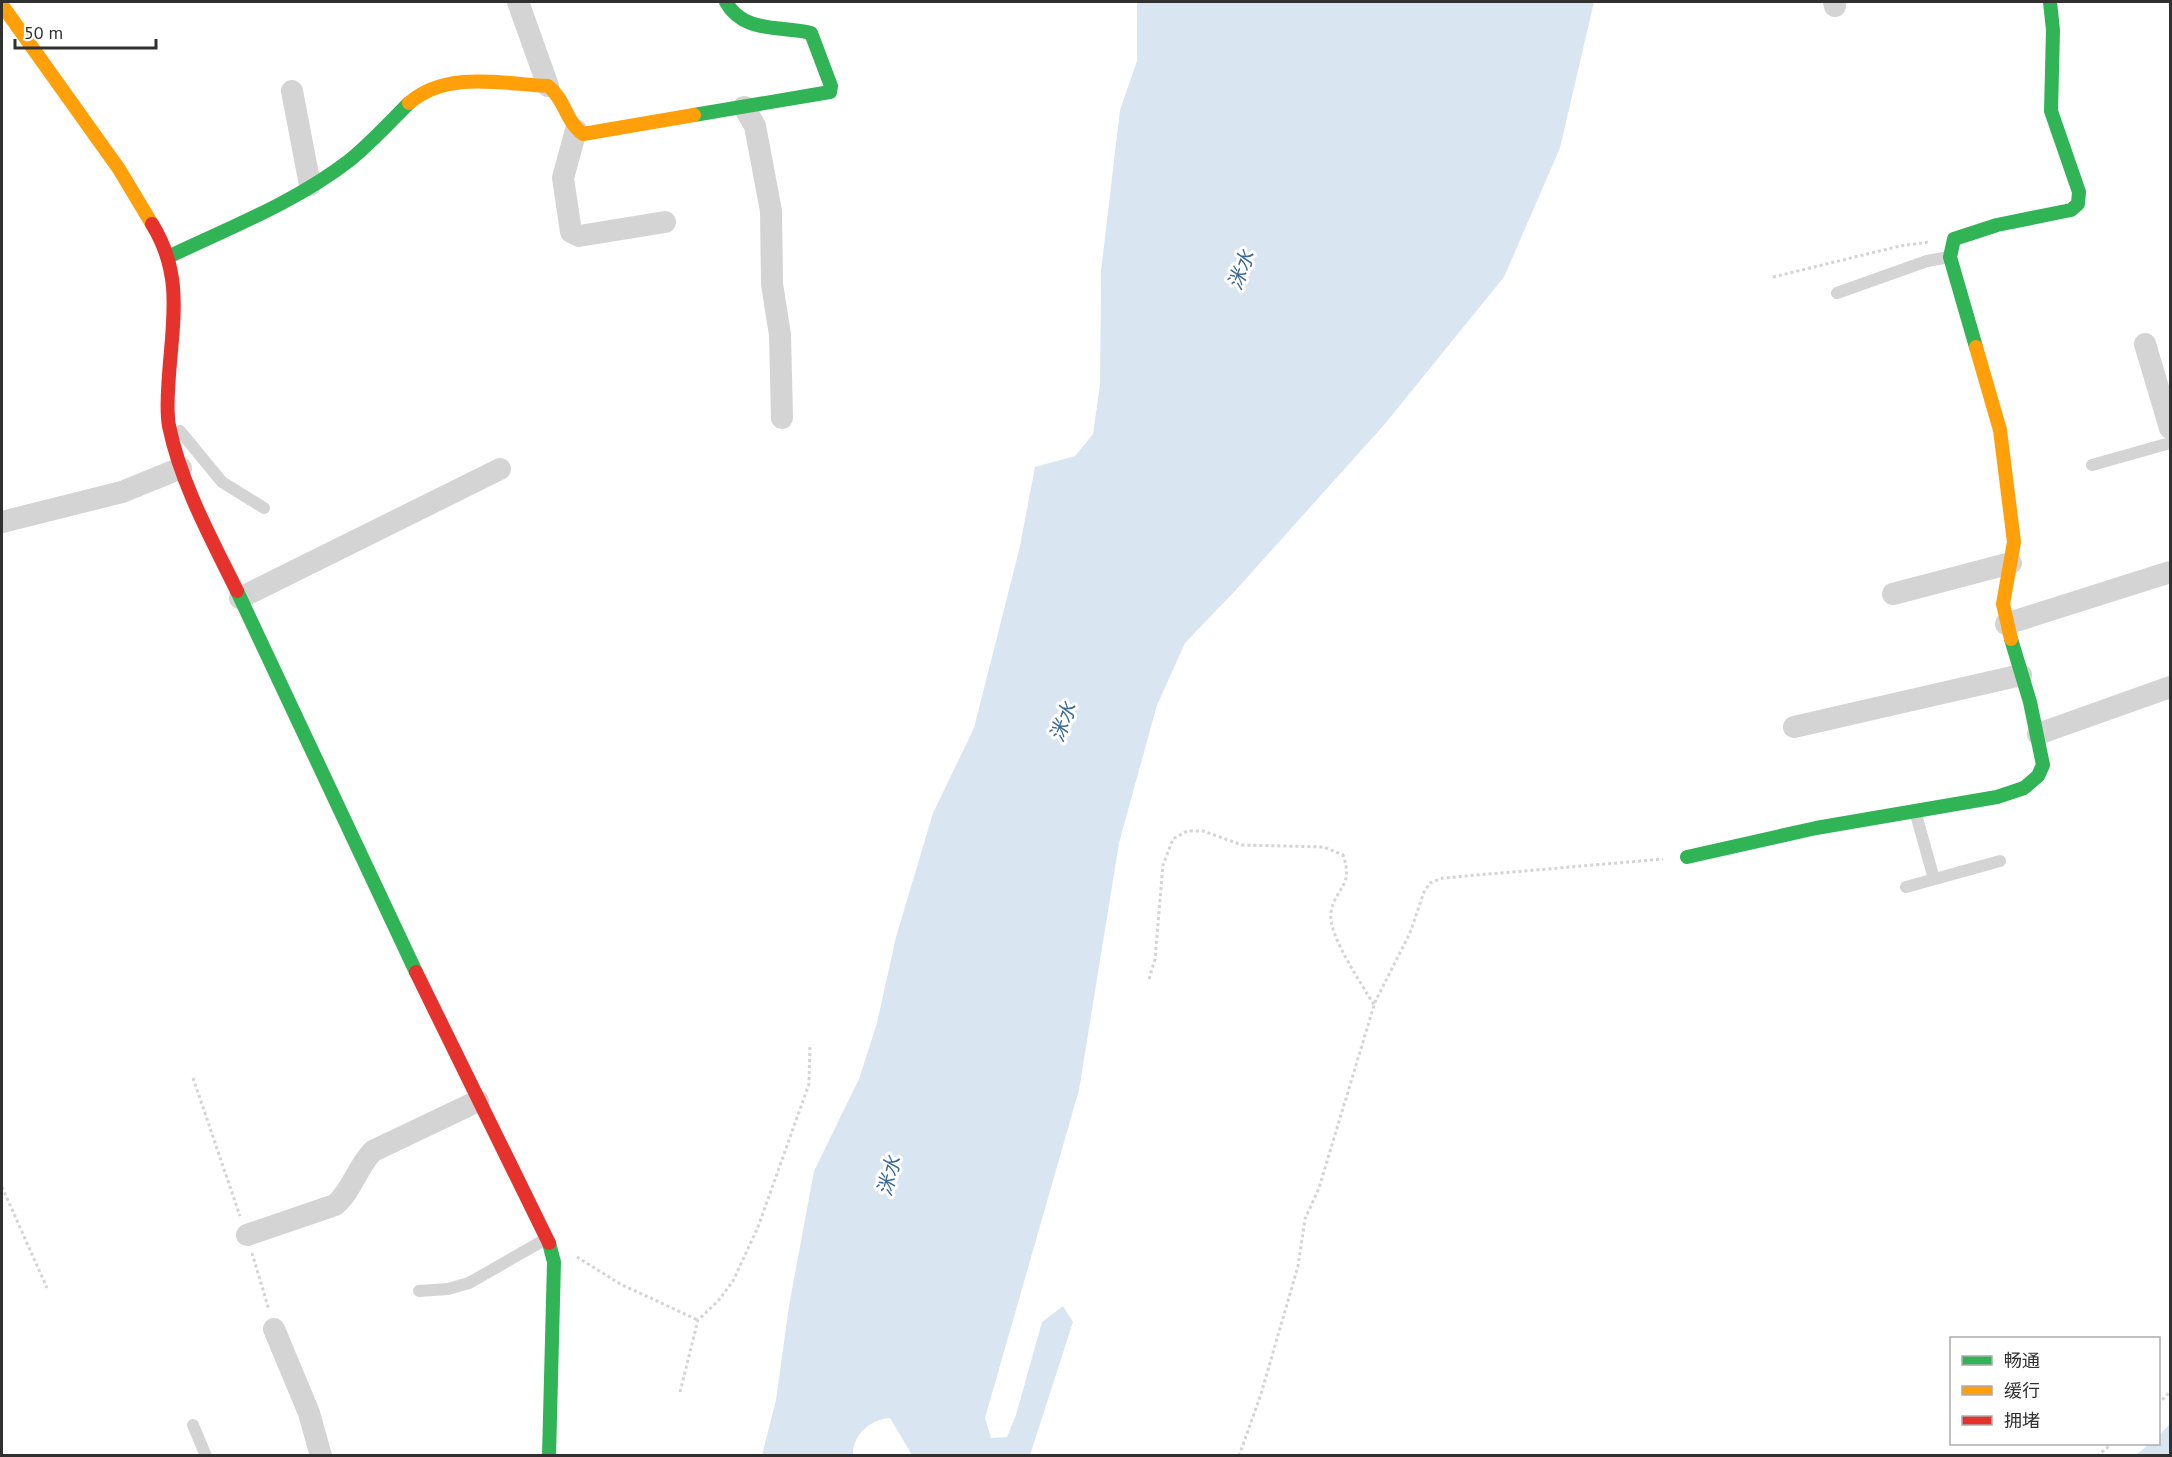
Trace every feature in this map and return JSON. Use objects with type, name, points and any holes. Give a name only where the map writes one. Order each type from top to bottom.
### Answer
[{"type":"street","points":[[518,2],[548,86]]},
{"type":"street","points":[[168,256],[344,167],[391,124],[419,93],[434,86],[468,83],[548,86],[556,91],[576,130],[583,134],[830,92],[831,86],[811,33],[800,29],[743,24],[730,14],[726,2]]},
{"type":"street","points":[[1687,857],[1816,828],[1997,797],[2024,788],[2038,776],[2043,765],[2038,734],[2006,624],[2003,604],[2014,542],[2013,519],[2000,430],[1950,257],[1954,239],[1997,225],[2071,210],[2078,204],[2079,192],[2051,111],[2053,30],[2050,2]]},
{"type":"street","points":[[2,5],[119,169],[164,243],[175,293],[168,379],[168,418],[181,468],[240,598],[478,1101],[547,1239],[554,1262],[549,1455]]},
{"type":"street","points":[[292,91],[310,186]]},
{"type":"street","points":[[744,107],[755,126],[771,211],[772,284],[780,335],[782,418]]},
{"type":"street","points":[[576,130],[563,178],[571,232],[579,236],[665,222]]},
{"type":"street","points":[[2145,344],[2170,428]]},
{"type":"street","points":[[2,522],[122,492],[181,468]]},
{"type":"street","points":[[240,598],[501,469]]},
{"type":"street","points":[[1893,594],[2010,563]]},
{"type":"street","points":[[2006,624],[2170,572]]},
{"type":"street","points":[[1794,727],[2021,675]]},
{"type":"street","points":[[2038,734],[2170,687]]},
{"type":"street","points":[[247,1235],[335,1205],[344,1197],[361,1164],[373,1151],[478,1101]]},
{"type":"street","points":[[274,1329],[309,1413],[321,1455]]},
{"type":"lane","points":[[1837,292],[1928,261],[1950,257]]},
{"type":"lane","points":[[168,418],[222,482],[264,508]]},
{"type":"lane","points":[[2092,465],[2170,443]]},
{"type":"lane","points":[[1914,810],[1934,879]]},
{"type":"lane","points":[[1906,887],[2000,861]]},
{"type":"lane","points":[[419,1291],[448,1289],[469,1283],[547,1239]]},
{"type":"lane","points":[[193,1425],[206,1455]]},
{"type":"path","points":[[1773,277],[1900,246],[1954,239]]},
{"type":"path","points":[[1149,979],[1155,959],[1163,865],[1173,839],[1187,831],[1203,831],[1242,845],[1324,847],[1343,855],[1347,866],[1346,883],[1331,912],[1332,928],[1374,1005]]},
{"type":"path","points":[[1239,1455],[1261,1394],[1298,1266],[1305,1219],[1319,1188],[1374,1005],[1410,933],[1424,892],[1430,883],[1443,878],[1687,857]]},
{"type":"path","points":[[680,1392],[698,1320],[733,1281],[758,1227],[809,1084],[810,1044]]},
{"type":"path","points":[[193,1078],[247,1235],[274,1329]]},
{"type":"path","points":[[2,1187],[47,1288]]},
{"type":"path","points":[[547,1239],[622,1285],[698,1320]]},
{"type":"path","points":[[2097,1455],[2110,1445]]},
{"type":"water","name":"洣水","points":[[1137,2],[1594,2],[1560,148],[1504,277],[1384,425],[1234,592],[1185,643],[1157,705],[1119,843],[1079,1090],[985,1418],[991,1438],[1007,1437],[1016,1415],[1042,1322],[1063,1306],[1073,1322],[1030,1455],[912,1455],[890,1418],[876,1421],[864,1429],[856,1441],[853,1455],[762,1455],[776,1400],[789,1306],[814,1171],[859,1079],[877,1023],[896,937],[933,813],[974,728],[1020,546],[1035,467],[1075,456],[1093,434],[1100,385],[1101,271],[1120,110],[1137,61]]},
{"type":"water","points":[[2170,1424],[2170,1455],[2136,1455],[2148,1445],[2160,1445],[2160,1434]]},
{"type":"traffic: fast","points":[[694,115],[830,92],[831,86],[811,33],[753,24],[734,12],[726,2]]},
{"type":"traffic: fast","points":[[1976,347],[1950,257],[1954,239],[1997,225],[2071,210],[2078,204],[2079,192],[2051,111],[2053,30],[2050,2]]},
{"type":"traffic: fast","points":[[168,257],[285,202],[329,175],[365,147],[409,103]]},
{"type":"traffic: fast","points":[[237,591],[416,972]]},
{"type":"traffic: fast","points":[[1687,857],[1816,828],[1997,797],[2024,788],[2038,776],[2043,765],[2030,702],[2011,639]]},
{"type":"traffic: fast","points":[[549,1243],[554,1262],[549,1456]]},
{"type":"traffic: slow","points":[[2,5],[119,169],[152,224]]},
{"type":"traffic: slow","points":[[409,103],[440,86],[476,81],[548,86],[554,91],[577,129],[583,134],[694,115]]},
{"type":"traffic: slow","points":[[1976,347],[2000,430],[2014,542],[2003,604],[2011,639]]},
{"type":"traffic: jam","points":[[152,224],[168,261],[174,297],[168,400],[169,426],[174,448],[207,531],[237,591]]},
{"type":"traffic: jam","points":[[416,972],[549,1243]]}]
